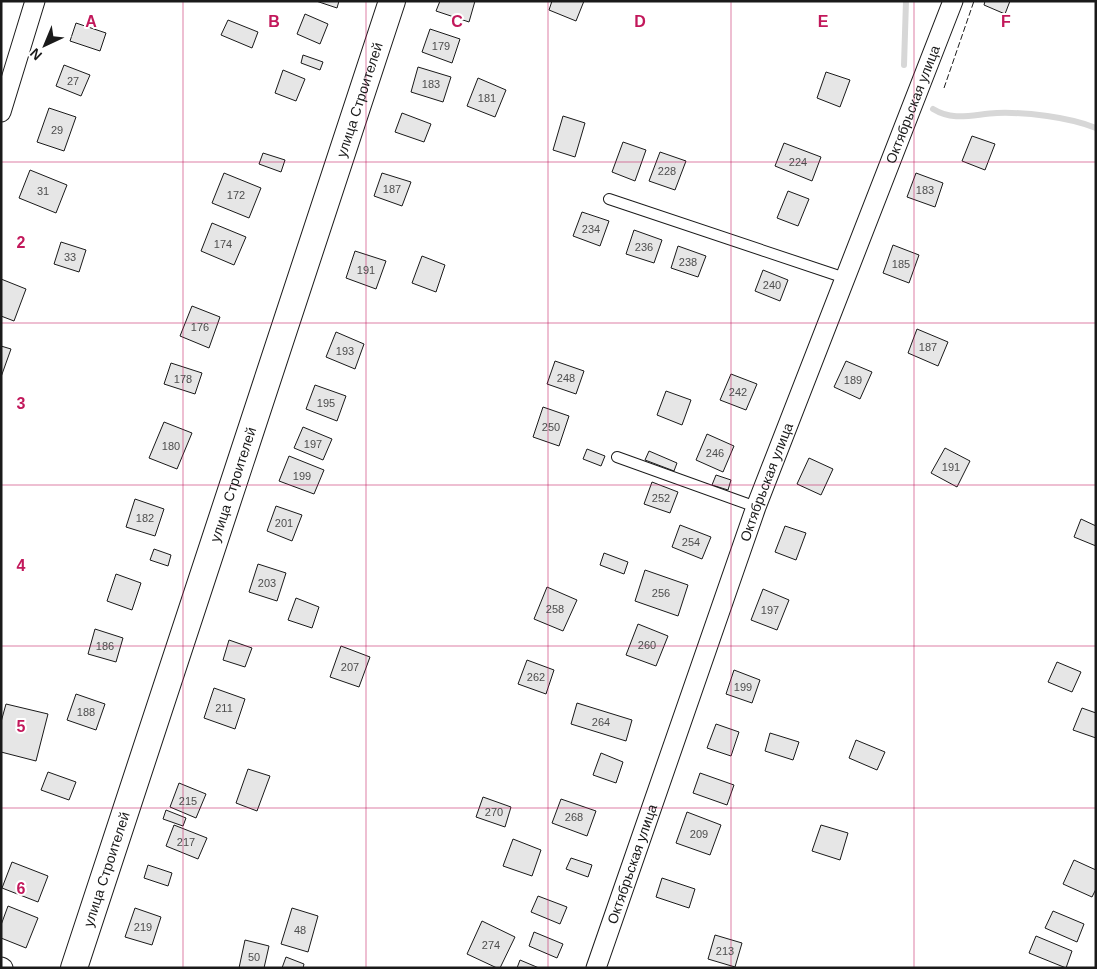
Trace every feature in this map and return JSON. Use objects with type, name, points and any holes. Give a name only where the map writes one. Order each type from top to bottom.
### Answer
[{"type":"street","points":[[1,112],[35,1]]},
{"type":"street","name":"улица Строителей","points":[[74,968],[392,1]]},
{"type":"street","name":"Октябрьская улица","points":[[596,968],[756,507],[953,1]]},
{"type":"lane","points":[[610,199],[845,278]]},
{"type":"lane","points":[[617,458],[756,507]]},
{"type":"building","points":[[316,1],[339,1],[337,8]]},
{"type":"building","points":[[440,1],[475,1],[469,22],[436,11]]},
{"type":"building","points":[[552,1],[584,1],[576,21],[549,10]]},
{"type":"building","points":[[985,1],[1010,1],[1005,14],[984,5]]},
{"type":"building","points":[[305,14],[328,24],[320,44],[297,34]]},
{"type":"building","points":[[228,20],[258,32],[252,48],[221,35]]},
{"type":"building","points":[[76,23],[106,33],[100,51],[70,41]]},
{"type":"building","points":[[430,29],[460,39],[452,63],[422,52]]},
{"type":"building","points":[[303,55],[323,62],[320,70],[301,63]]},
{"type":"building","points":[[64,65],[90,75],[81,96],[56,86]]},
{"type":"building","points":[[418,67],[451,77],[443,102],[411,92]]},
{"type":"building","points":[[283,70],[305,79],[296,101],[275,93]]},
{"type":"building","points":[[826,72],[850,80],[840,107],[817,98]]},
{"type":"building","points":[[478,78],[506,90],[495,117],[467,106]]},
{"type":"building","points":[[49,108],[76,117],[64,151],[37,142]]},
{"type":"building","points":[[402,113],[431,124],[424,142],[395,132]]},
{"type":"building","points":[[563,116],[585,123],[575,157],[553,150]]},
{"type":"building","points":[[972,136],[995,144],[985,170],[962,161]]},
{"type":"building","points":[[623,142],[646,150],[635,181],[612,172]]},
{"type":"building","points":[[784,143],[821,157],[812,181],[775,166]]},
{"type":"building","points":[[660,152],[686,161],[675,190],[649,181]]},
{"type":"building","points":[[263,153],[285,160],[281,172],[259,164]]},
{"type":"building","points":[[30,170],[67,185],[56,213],[19,198]]},
{"type":"building","points":[[224,173],[261,188],[249,218],[212,203]]},
{"type":"building","points":[[382,173],[411,182],[402,206],[374,196]]},
{"type":"building","points":[[916,173],[943,183],[935,207],[907,197]]},
{"type":"building","points":[[788,191],[809,199],[798,226],[777,218]]},
{"type":"building","points":[[582,212],[609,221],[600,246],[573,236]]},
{"type":"building","points":[[212,223],[246,237],[234,265],[201,251]]},
{"type":"building","points":[[634,230],[662,240],[654,263],[626,254]]},
{"type":"building","points":[[61,242],[86,250],[79,272],[54,264]]},
{"type":"building","points":[[893,245],[919,255],[909,283],[883,273]]},
{"type":"building","points":[[678,246],[706,256],[698,277],[671,268]]},
{"type":"building","points":[[355,251],[386,261],[376,289],[346,278]]},
{"type":"building","points":[[422,256],[445,265],[436,292],[412,283]]},
{"type":"building","points":[[763,270],[788,280],[780,301],[755,291]]},
{"type":"building","points":[[1,279],[26,289],[14,321],[1,316]]},
{"type":"building","points":[[192,306],[220,317],[209,348],[180,336]]},
{"type":"building","points":[[917,329],[948,342],[938,366],[908,353]]},
{"type":"building","points":[[336,332],[364,344],[355,369],[326,357]]},
{"type":"building","points":[[1,346],[11,349],[1,377]]},
{"type":"building","points":[[555,361],[584,371],[576,394],[547,384]]},
{"type":"building","points":[[846,361],[872,372],[860,399],[834,387]]},
{"type":"building","points":[[171,363],[202,373],[195,394],[164,384]]},
{"type":"building","points":[[731,374],[757,384],[746,410],[720,400]]},
{"type":"building","points":[[315,385],[346,396],[337,421],[306,409]]},
{"type":"building","points":[[666,391],[691,400],[682,425],[657,415]]},
{"type":"building","points":[[543,407],[569,416],[559,446],[533,437]]},
{"type":"building","points":[[164,422],[192,433],[177,469],[149,458]]},
{"type":"building","points":[[303,427],[332,439],[323,460],[294,448]]},
{"type":"building","points":[[707,434],[734,446],[723,472],[696,460]]},
{"type":"building","points":[[945,448],[970,461],[957,487],[931,473]]},
{"type":"building","points":[[587,449],[605,456],[601,466],[583,459]]},
{"type":"building","points":[[649,451],[677,463],[674,471],[645,460]]},
{"type":"building","points":[[289,456],[324,470],[314,494],[279,481]]},
{"type":"building","points":[[809,458],[833,469],[821,495],[797,484]]},
{"type":"building","points":[[716,475],[731,480],[728,490],[712,485]]},
{"type":"building","points":[[652,482],[678,492],[670,513],[644,504]]},
{"type":"building","points":[[135,499],[164,509],[155,536],[126,527]]},
{"type":"building","points":[[276,506],[302,515],[292,541],[267,531]]},
{"type":"building","points":[[1081,519],[1096,526],[1096,546],[1074,537]]},
{"type":"building","points":[[680,525],[711,537],[702,559],[672,547]]},
{"type":"building","points":[[785,526],[806,533],[796,560],[775,552]]},
{"type":"building","points":[[154,549],[171,555],[168,566],[150,560]]},
{"type":"building","points":[[604,553],[628,562],[624,574],[600,565]]},
{"type":"building","points":[[258,564],[286,573],[277,601],[249,592]]},
{"type":"building","points":[[645,570],[688,585],[678,616],[635,601]]},
{"type":"building","points":[[116,574],[141,583],[132,610],[107,601]]},
{"type":"building","points":[[547,587],[577,600],[563,631],[534,619]]},
{"type":"building","points":[[763,589],[789,600],[777,630],[751,620]]},
{"type":"building","points":[[296,598],[319,607],[312,628],[288,620]]},
{"type":"building","points":[[638,624],[668,636],[656,666],[626,655]]},
{"type":"building","points":[[95,629],[123,638],[116,662],[88,654]]},
{"type":"building","points":[[229,640],[252,648],[245,667],[223,660]]},
{"type":"building","points":[[341,646],[370,657],[359,687],[330,677]]},
{"type":"building","points":[[527,660],[554,670],[546,694],[518,684]]},
{"type":"building","points":[[1057,662],[1081,672],[1072,692],[1048,682]]},
{"type":"building","points":[[734,670],[760,680],[752,703],[726,694]]},
{"type":"building","points":[[214,688],[245,699],[235,729],[204,718]]},
{"type":"building","points":[[76,694],[105,704],[96,730],[67,720]]},
{"type":"building","points":[[577,703],[632,720],[626,741],[571,724]]},
{"type":"building","points":[[6,704],[48,714],[36,761],[1,752],[1,722]]},
{"type":"building","points":[[1082,708],[1096,713],[1096,738],[1073,730]]},
{"type":"building","points":[[716,724],[739,732],[731,756],[707,748]]},
{"type":"building","points":[[770,733],[799,742],[793,760],[765,751]]},
{"type":"building","points":[[856,740],[885,752],[877,770],[849,758]]},
{"type":"building","points":[[601,753],[623,762],[616,783],[593,775]]},
{"type":"building","points":[[248,769],[270,776],[257,811],[236,803]]},
{"type":"building","points":[[48,772],[76,782],[69,800],[41,790]]},
{"type":"building","points":[[700,773],[734,785],[727,805],[693,793]]},
{"type":"building","points":[[179,783],[206,794],[196,818],[170,807]]},
{"type":"building","points":[[483,797],[511,807],[505,827],[476,817]]},
{"type":"building","points":[[561,799],[596,811],[587,836],[552,823]]},
{"type":"building","points":[[166,810],[186,818],[183,826],[163,819]]},
{"type":"building","points":[[687,812],[721,825],[710,855],[676,843]]},
{"type":"building","points":[[174,825],[207,838],[198,859],[166,846]]},
{"type":"building","points":[[821,825],[848,833],[840,860],[812,851]]},
{"type":"building","points":[[513,839],[541,850],[532,876],[503,866]]},
{"type":"building","points":[[571,858],[592,865],[588,877],[566,869]]},
{"type":"building","points":[[1074,860],[1096,870],[1096,889],[1092,897],[1063,884]]},
{"type":"building","points":[[12,862],[48,876],[38,902],[2,888]]},
{"type":"building","points":[[148,865],[172,873],[168,886],[144,878]]},
{"type":"building","points":[[662,878],[695,889],[689,908],[656,897]]},
{"type":"building","points":[[538,896],[567,907],[560,924],[531,912]]},
{"type":"building","points":[[8,906],[38,918],[26,948],[1,938],[1,925]]},
{"type":"building","points":[[135,908],[161,917],[152,945],[125,937]]},
{"type":"building","points":[[292,908],[318,916],[308,952],[281,944]]},
{"type":"building","points":[[1053,911],[1084,924],[1077,942],[1045,928]]},
{"type":"building","points":[[482,921],[515,937],[500,968],[467,954]]},
{"type":"building","points":[[534,932],[563,944],[557,958],[529,946]]},
{"type":"building","points":[[715,935],[742,943],[735,967],[708,959]]},
{"type":"building","points":[[1036,936],[1072,951],[1066,968],[1029,953]]},
{"type":"building","points":[[245,940],[269,946],[264,968],[239,968]]},
{"type":"building","points":[[286,957],[304,964],[303,968],[282,968]]},
{"type":"building","points":[[520,960],[539,968],[517,968]]},
{"type":"waterway","points":[[904,65],[906,1]]},
{"type":"waterway","points":[[933,109],[956,116],[997,113],[1034,114],[1060,118],[1096,128]]},
{"type":"fence","points":[[944,88],[974,1]]}]
